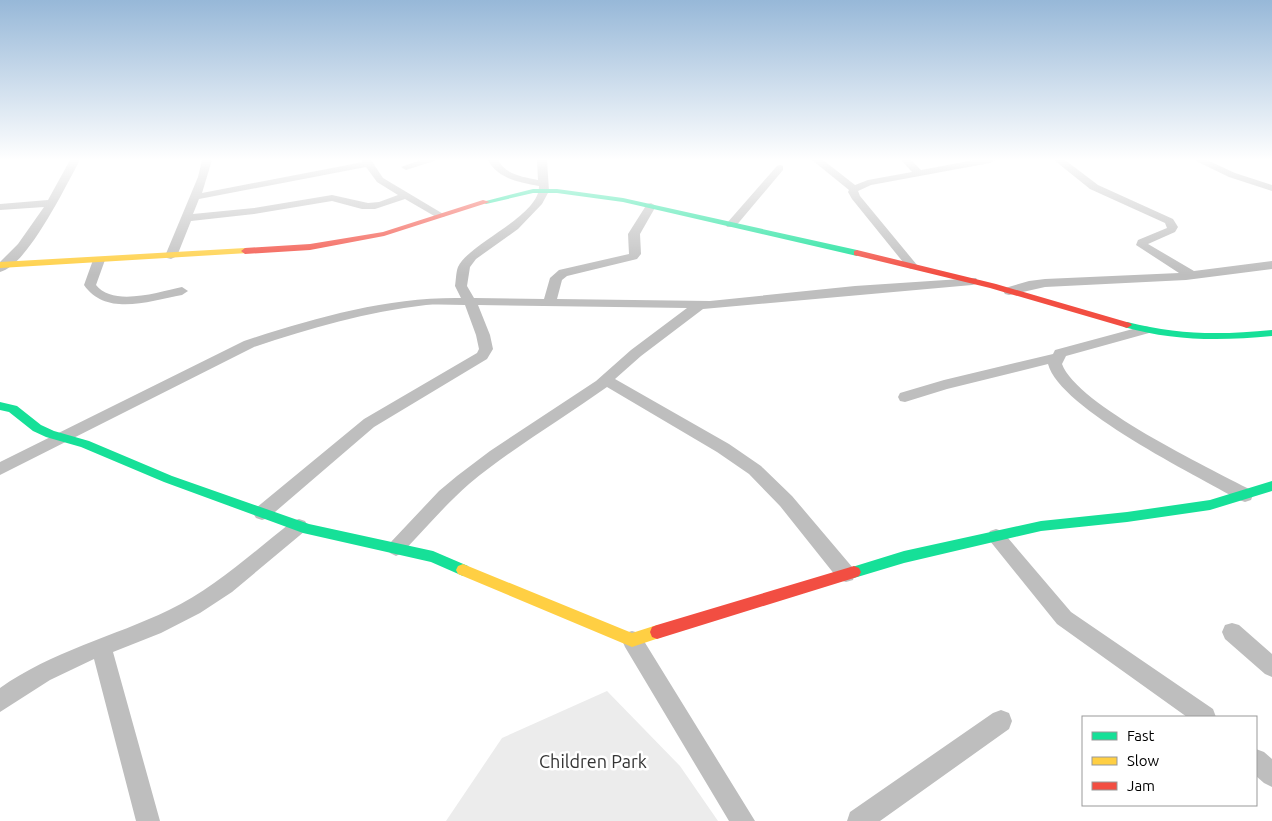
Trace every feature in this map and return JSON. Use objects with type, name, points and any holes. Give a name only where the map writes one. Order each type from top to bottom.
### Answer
[{"type":"main road","points":[[2,266],[263,252],[344,242],[384,234],[440,215],[499,198]]},
{"type":"main road","points":[[613,198],[911,265],[1144,330],[1182,337],[1218,338],[1272,333]]},
{"type":"main road","points":[[0,406],[13,409],[37,428],[50,434],[66,438],[168,479],[299,526],[433,557],[632,640],[904,557],[1041,526],[1127,517],[1210,505],[1272,486]]},
{"type":"street","points":[[2,266],[27,242],[53,198]]},
{"type":"street","points":[[171,256],[194,198]]},
{"type":"street","points":[[186,218],[254,211],[330,198]]},
{"type":"street","points":[[335,198],[356,205],[377,206],[399,198]]},
{"type":"street","points":[[410,198],[440,215]]},
{"type":"street","points":[[262,513],[369,423],[482,356],[486,349],[486,344],[470,302],[461,286],[461,278],[467,263],[514,226],[540,198]]},
{"type":"street","points":[[731,225],[754,198]]},
{"type":"street","points":[[857,198],[911,265]]},
{"type":"street","points":[[1119,198],[1169,221],[1173,227],[1171,230],[1142,242],[1142,245],[1191,275]]},
{"type":"street","points":[[0,207],[50,203]]},
{"type":"street","points":[[548,304],[556,278],[563,273],[633,257],[635,254],[634,234],[651,206]]},
{"type":"street","points":[[99,260],[90,285],[99,296],[125,300],[182,290]]},
{"type":"street","points":[[1009,291],[1029,285],[1045,283],[1191,275],[1272,265]]},
{"type":"street","points":[[0,469],[66,438],[168,384],[267,337],[356,313],[409,303],[442,300],[548,304],[700,306],[855,290],[973,281]]},
{"type":"street","points":[[396,548],[444,496],[463,480],[496,455],[606,380],[636,353],[700,306]]},
{"type":"street","points":[[1144,330],[1060,353],[1056,364],[1059,375],[1111,419],[1245,494]]},
{"type":"street","points":[[905,397],[944,385],[1057,357]]},
{"type":"street","points":[[606,380],[723,448],[755,470],[786,501],[846,574]]},
{"type":"street","points":[[0,701],[46,669],[177,616],[200,604],[223,588],[299,526]]},
{"type":"street","points":[[996,536],[1064,618],[1204,716]]},
{"type":"street","points":[[1232,632],[1272,667]]},
{"type":"street","points":[[632,640],[743,821]]},
{"type":"street","points":[[102,647],[148,821]]},
{"type":"street","points":[[859,821],[1001,721]]},
{"type":"street","points":[[1257,761],[1272,775]]},
{"type":"green space","name":"Children Park","points":[[607,691],[680,766],[718,821],[446,821],[502,738]]},
{"type":"traffic: fast","points":[[486,202],[502,198]]},
{"type":"traffic: fast","points":[[611,198],[857,253]]},
{"type":"traffic: fast","points":[[1127,325],[1164,334],[1199,337],[1272,333]]},
{"type":"traffic: fast","points":[[0,406],[13,409],[37,428],[50,434],[85,444],[168,479],[308,529],[433,557],[463,570]]},
{"type":"traffic: fast","points":[[854,572],[904,557],[1041,526],[1127,517],[1210,505],[1272,486]]},
{"type":"traffic: slow","points":[[0,265],[245,251]]},
{"type":"traffic: slow","points":[[463,570],[632,640],[657,632]]},
{"type":"traffic: jam","points":[[245,251],[310,247],[384,234],[486,202]]},
{"type":"traffic: jam","points":[[857,253],[993,286],[1127,325]]},
{"type":"traffic: jam","points":[[657,632],[854,572]]}]
